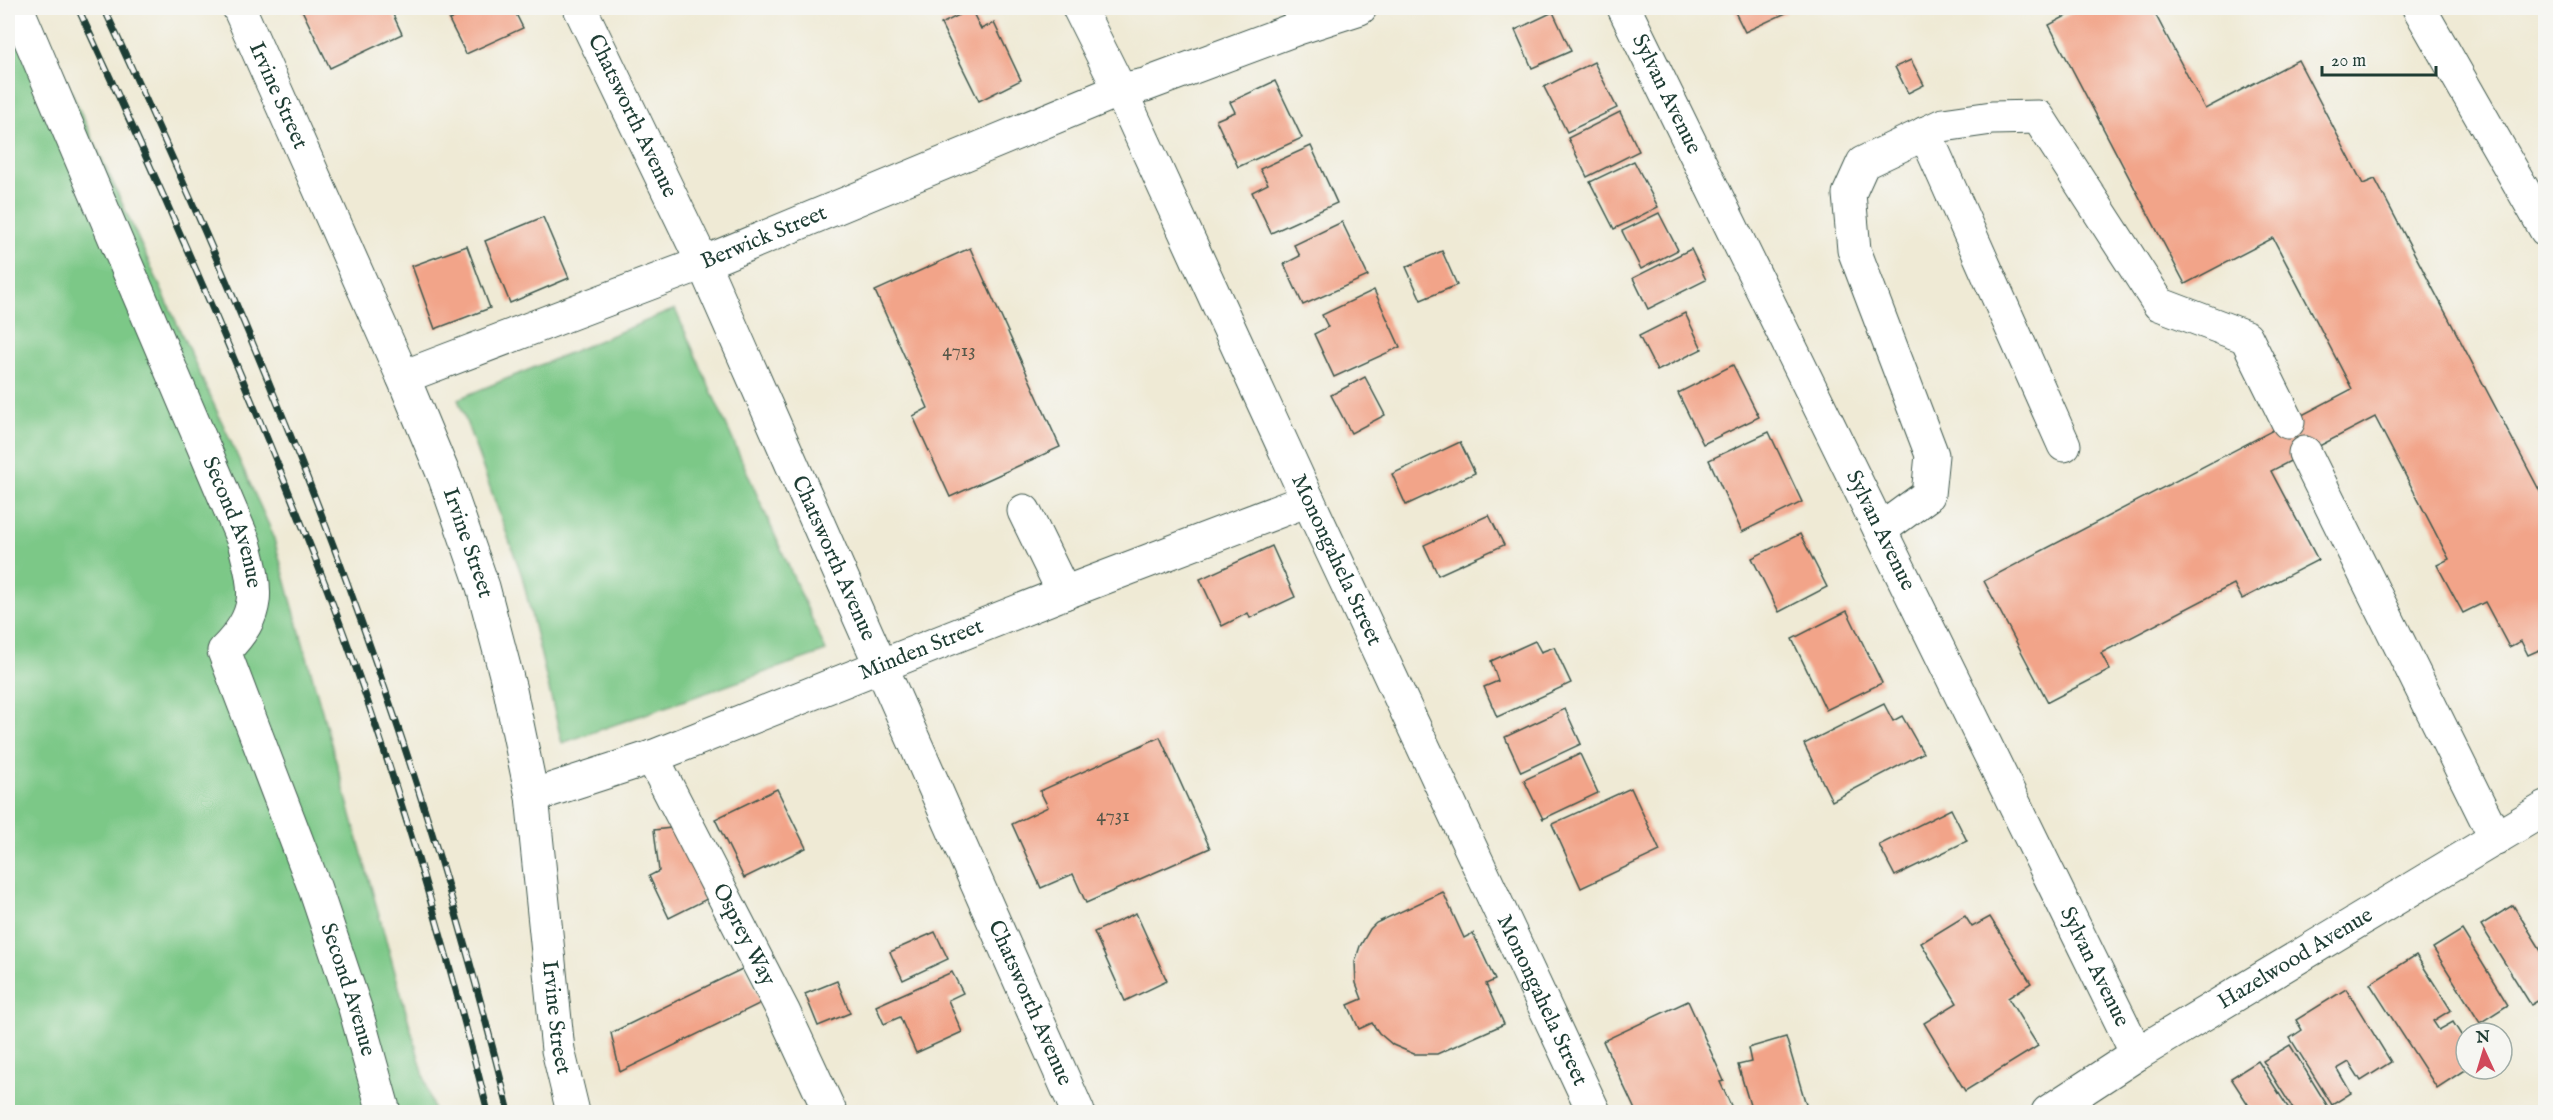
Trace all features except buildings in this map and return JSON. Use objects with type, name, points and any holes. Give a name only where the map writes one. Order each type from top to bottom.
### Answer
[{"type":"street","name":"Second Avenue","points":[[16,8],[244,542],[253,575],[254,607],[242,633],[224,651],[315,889],[355,1008],[384,1113]]},
{"type":"street","name":"Irvine Street","points":[[239,8],[446,478],[483,587],[510,690],[532,796],[556,1039],[573,1113]]},
{"type":"street","name":"Chatsworth Avenue","points":[[580,8],[704,263],[1078,1113]]},
{"type":"street","name":"Monongahela Street","points":[[1079,8],[1120,90],[1594,1113]]},
{"type":"street","name":"Berwick Street","points":[[403,377],[704,263],[1120,90],[1145,85],[1298,28],[1360,8]]},
{"type":"street","name":"Sylvan Avenue","points":[[1624,8],[2137,1054]]},
{"type":"street","points":[[2419,8],[2546,230]]},
{"type":"street","points":[[1880,530],[1928,495],[1932,455],[1854,250],[1849,194],[1863,163],[1943,124],[1992,118],[2037,117],[2159,304],[2246,337],[2288,422]]},
{"type":"street","points":[[1925,133],[2064,445]]},
{"type":"street","points":[[2306,453],[2496,839]]},
{"type":"street","name":"Minden Street","points":[[532,796],[652,757],[1064,593],[1308,500]]},
{"type":"street","points":[[1024,511],[1064,593]]},
{"type":"street","name":"Osprey Way","points":[[652,757],[783,1011],[830,1113]]},
{"type":"street","name":"Hazelwood Avenue","points":[[2048,1113],[2137,1054],[2546,808]]},
{"type":"green space","points":[[8,8],[33,8],[272,532],[434,1112],[8,1112]]},
{"type":"green space","points":[[675,309],[826,651],[562,743],[522,576],[458,399]]},
{"type":"railway","points":[[78,8],[232,353],[343,630],[367,698],[432,904],[488,1112]]},
{"type":"railway","points":[[104,8],[249,335],[348,585],[397,724],[432,834],[465,945],[509,1112]]}]
